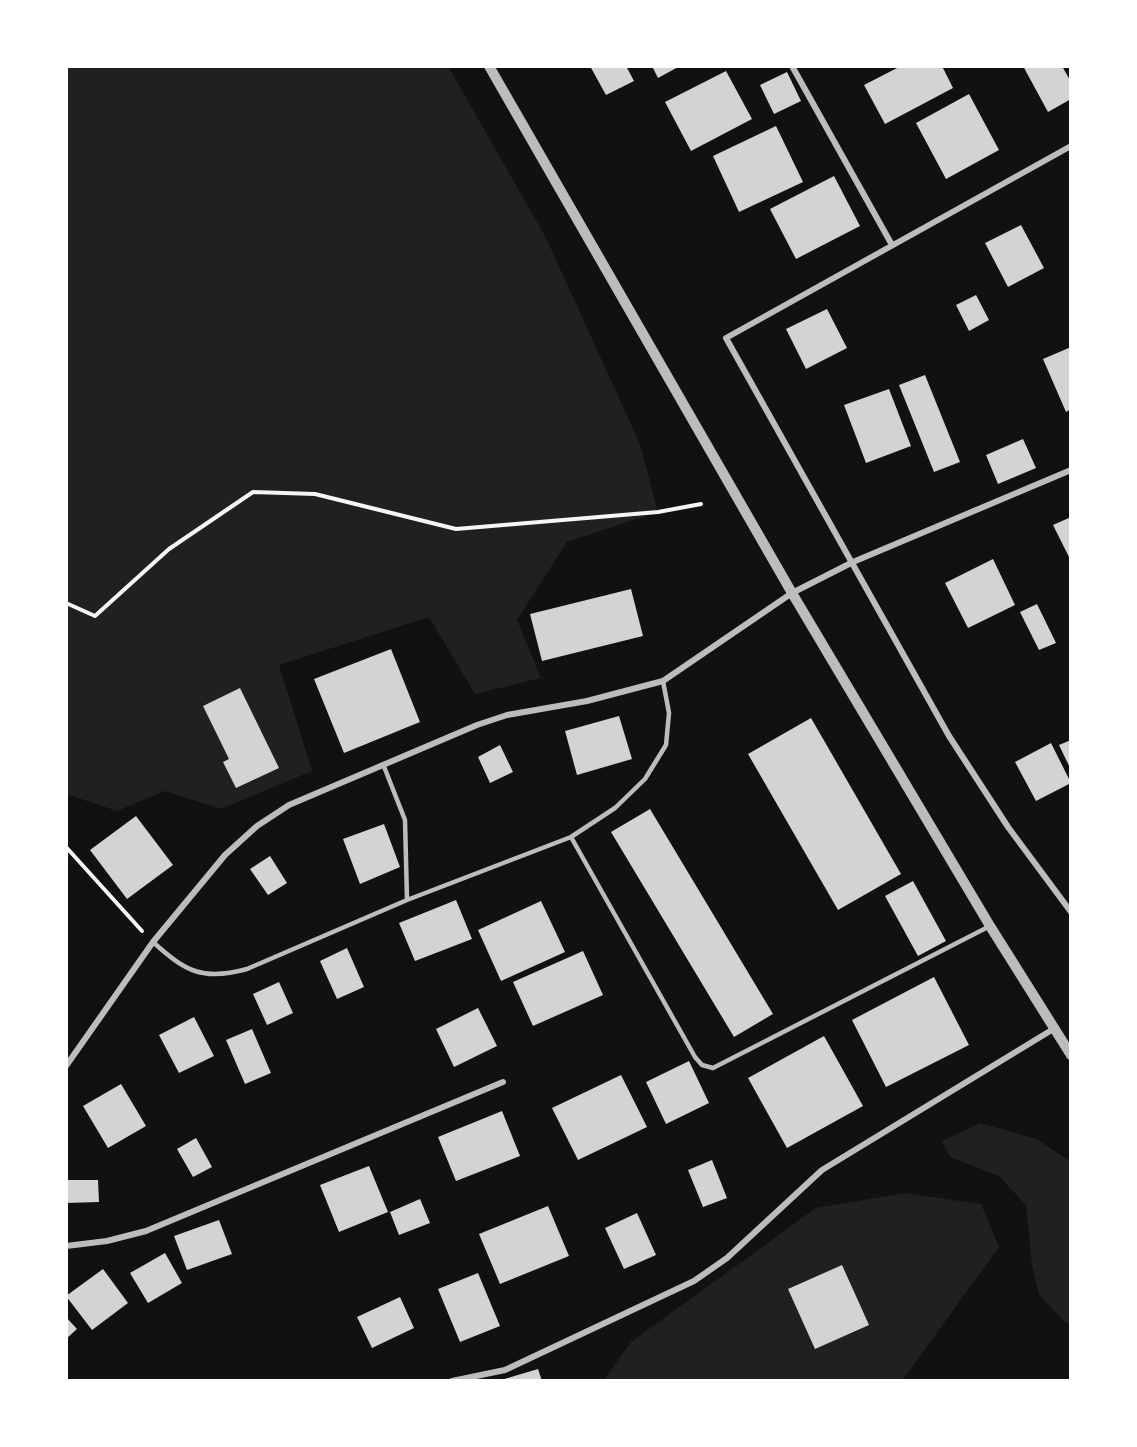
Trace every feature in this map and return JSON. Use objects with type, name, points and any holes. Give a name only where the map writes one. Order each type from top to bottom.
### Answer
[{"type":"street","points":[[489,66],[792,593],[990,926],[1071,1055]]},
{"type":"street","points":[[792,66],[892,245]]},
{"type":"street","points":[[1071,146],[726,338],[949,736],[1008,827],[1071,912]]},
{"type":"street","points":[[66,1066],[153,942],[225,855],[257,826],[289,805],[383,764],[507,715],[588,701],[663,681],[792,593],[853,562],[1071,470]]},
{"type":"street","points":[[452,1381],[505,1370],[694,1281],[727,1258],[822,1170],[1055,1028]]},
{"type":"street","points":[[66,1245],[107,1241],[146,1231],[503,1082]]},
{"type":"lane","points":[[153,942],[175,962],[197,973],[222,976],[247,969],[407,900],[571,837],[615,808],[645,779],[666,745],[669,713],[663,681]]},
{"type":"lane","points":[[383,764],[405,820],[407,900]]},
{"type":"lane","points":[[571,837],[695,1057],[702,1065],[713,1068],[990,926]]},
{"type":"path","points":[[66,603],[95,616],[169,549],[253,492],[315,494],[456,529],[658,512],[701,504]]},
{"type":"path","points":[[66,847],[153,942]]},
{"type":"shaded area","points":[[66,66],[448,66],[546,238],[640,444],[658,512],[567,542],[517,620],[541,678],[475,694],[429,617],[279,665],[312,771],[221,809],[165,791],[117,811],[66,794]]},
{"type":"shaded area","points":[[980,1123],[1037,1139],[1071,1162],[1071,1324],[1066,1323],[1039,1295],[1032,1265],[1026,1205],[999,1176],[950,1157],[942,1141]]},
{"type":"shaded area","points":[[905,1193],[981,1204],[999,1247],[902,1381],[603,1381],[631,1342],[816,1208]]},
{"type":"building","points":[[590,66],[626,66],[634,81],[606,95]]},
{"type":"building","points":[[652,66],[680,66],[658,78]]},
{"type":"building","points":[[901,66],[942,66],[953,88],[885,124],[864,85]]},
{"type":"building","points":[[1023,66],[1062,66],[1071,82],[1071,99],[1048,112]]},
{"type":"building","points":[[726,71],[752,119],[691,151],[665,102]]},
{"type":"building","points":[[787,72],[801,101],[774,114],[760,85]]},
{"type":"building","points":[[969,94],[999,150],[946,179],[916,123]]},
{"type":"building","points":[[776,126],[803,182],[739,212],[713,156]]},
{"type":"building","points":[[834,176],[860,226],[796,259],[770,209]]},
{"type":"building","points":[[1021,225],[1044,268],[1008,287],[985,243]]},
{"type":"building","points":[[976,295],[989,320],[969,331],[956,305]]},
{"type":"building","points":[[827,309],[847,348],[806,369],[786,329]]},
{"type":"building","points":[[1071,347],[1071,409],[1066,412],[1043,359]]},
{"type":"building","points":[[925,375],[960,462],[934,472],[899,385]]},
{"type":"building","points":[[889,389],[911,446],[866,463],[844,405]]},
{"type":"building","points":[[1023,439],[1036,468],[998,484],[986,455]]},
{"type":"building","points":[[1071,517],[1071,561],[1053,525]]},
{"type":"building","points":[[993,559],[1015,605],[968,628],[945,583]]},
{"type":"building","points":[[631,589],[643,636],[542,661],[530,614]]},
{"type":"building","points":[[1037,604],[1056,643],[1039,650],[1020,612]]},
{"type":"building","points":[[391,649],[420,722],[344,753],[314,679]]},
{"type":"building","points":[[240,688],[279,768],[236,788],[223,762],[229,759],[203,706]]},
{"type":"building","points":[[619,716],[632,759],[577,775],[565,731]]},
{"type":"building","points":[[811,718],[901,874],[838,910],[748,754]]},
{"type":"building","points":[[1071,740],[1071,770],[1059,745]]},
{"type":"building","points":[[1051,743],[1071,783],[1036,801],[1015,762]]},
{"type":"building","points":[[500,745],[513,772],[490,783],[478,757]]},
{"type":"building","points":[[650,809],[773,1014],[734,1037],[611,832]]},
{"type":"building","points":[[136,816],[173,865],[127,899],[90,850]]},
{"type":"building","points":[[384,824],[400,867],[360,884],[343,839]]},
{"type":"building","points":[[270,856],[287,883],[268,895],[250,869]]},
{"type":"building","points":[[913,881],[946,941],[918,956],[885,896]]},
{"type":"building","points":[[456,900],[472,939],[415,961],[399,923]]},
{"type":"building","points":[[541,901],[565,952],[501,981],[478,930]]},
{"type":"building","points":[[347,948],[364,987],[337,999],[320,961]]},
{"type":"building","points":[[583,951],[603,995],[533,1026],[513,982]]},
{"type":"building","points":[[934,977],[969,1045],[886,1087],[852,1020]]},
{"type":"building","points":[[279,982],[293,1013],[267,1025],[253,994]]},
{"type":"building","points":[[478,1008],[497,1046],[454,1067],[436,1029]]},
{"type":"building","points":[[194,1017],[214,1056],[179,1073],[159,1035]]},
{"type":"building","points":[[252,1029],[271,1073],[245,1084],[226,1040]]},
{"type":"building","points":[[824,1036],[863,1106],[787,1148],[748,1078]]},
{"type":"building","points":[[689,1061],[709,1103],[666,1124],[646,1082]]},
{"type":"building","points":[[621,1075],[647,1127],[578,1160],[552,1108]]},
{"type":"building","points":[[121,1084],[146,1126],[108,1148],[83,1106]]},
{"type":"building","points":[[502,1111],[520,1156],[456,1181],[438,1137]]},
{"type":"building","points":[[196,1138],[212,1167],[193,1177],[177,1149]]},
{"type":"building","points":[[712,1160],[727,1198],[703,1207],[688,1170]]},
{"type":"building","points":[[369,1166],[388,1212],[339,1232],[320,1185]]},
{"type":"building","points":[[66,1180],[98,1180],[99,1202],[66,1203]]},
{"type":"building","points":[[420,1199],[430,1223],[399,1235],[390,1212]]},
{"type":"building","points":[[548,1206],[569,1256],[500,1284],[479,1234]]},
{"type":"building","points":[[637,1213],[656,1255],[624,1269],[605,1228]]},
{"type":"building","points":[[219,1220],[232,1254],[187,1270],[174,1236]]},
{"type":"building","points":[[165,1253],[182,1283],[148,1303],[130,1273]]},
{"type":"building","points":[[842,1265],[869,1325],[815,1349],[788,1289]]},
{"type":"building","points":[[103,1269],[128,1303],[92,1330],[66,1296]]},
{"type":"building","points":[[478,1273],[500,1326],[460,1342],[438,1289]]},
{"type":"building","points":[[400,1297],[414,1328],[372,1348],[357,1317]]},
{"type":"building","points":[[66,1317],[77,1329],[66,1339]]},
{"type":"building","points":[[538,1369],[542,1381],[501,1381],[501,1380]]}]
